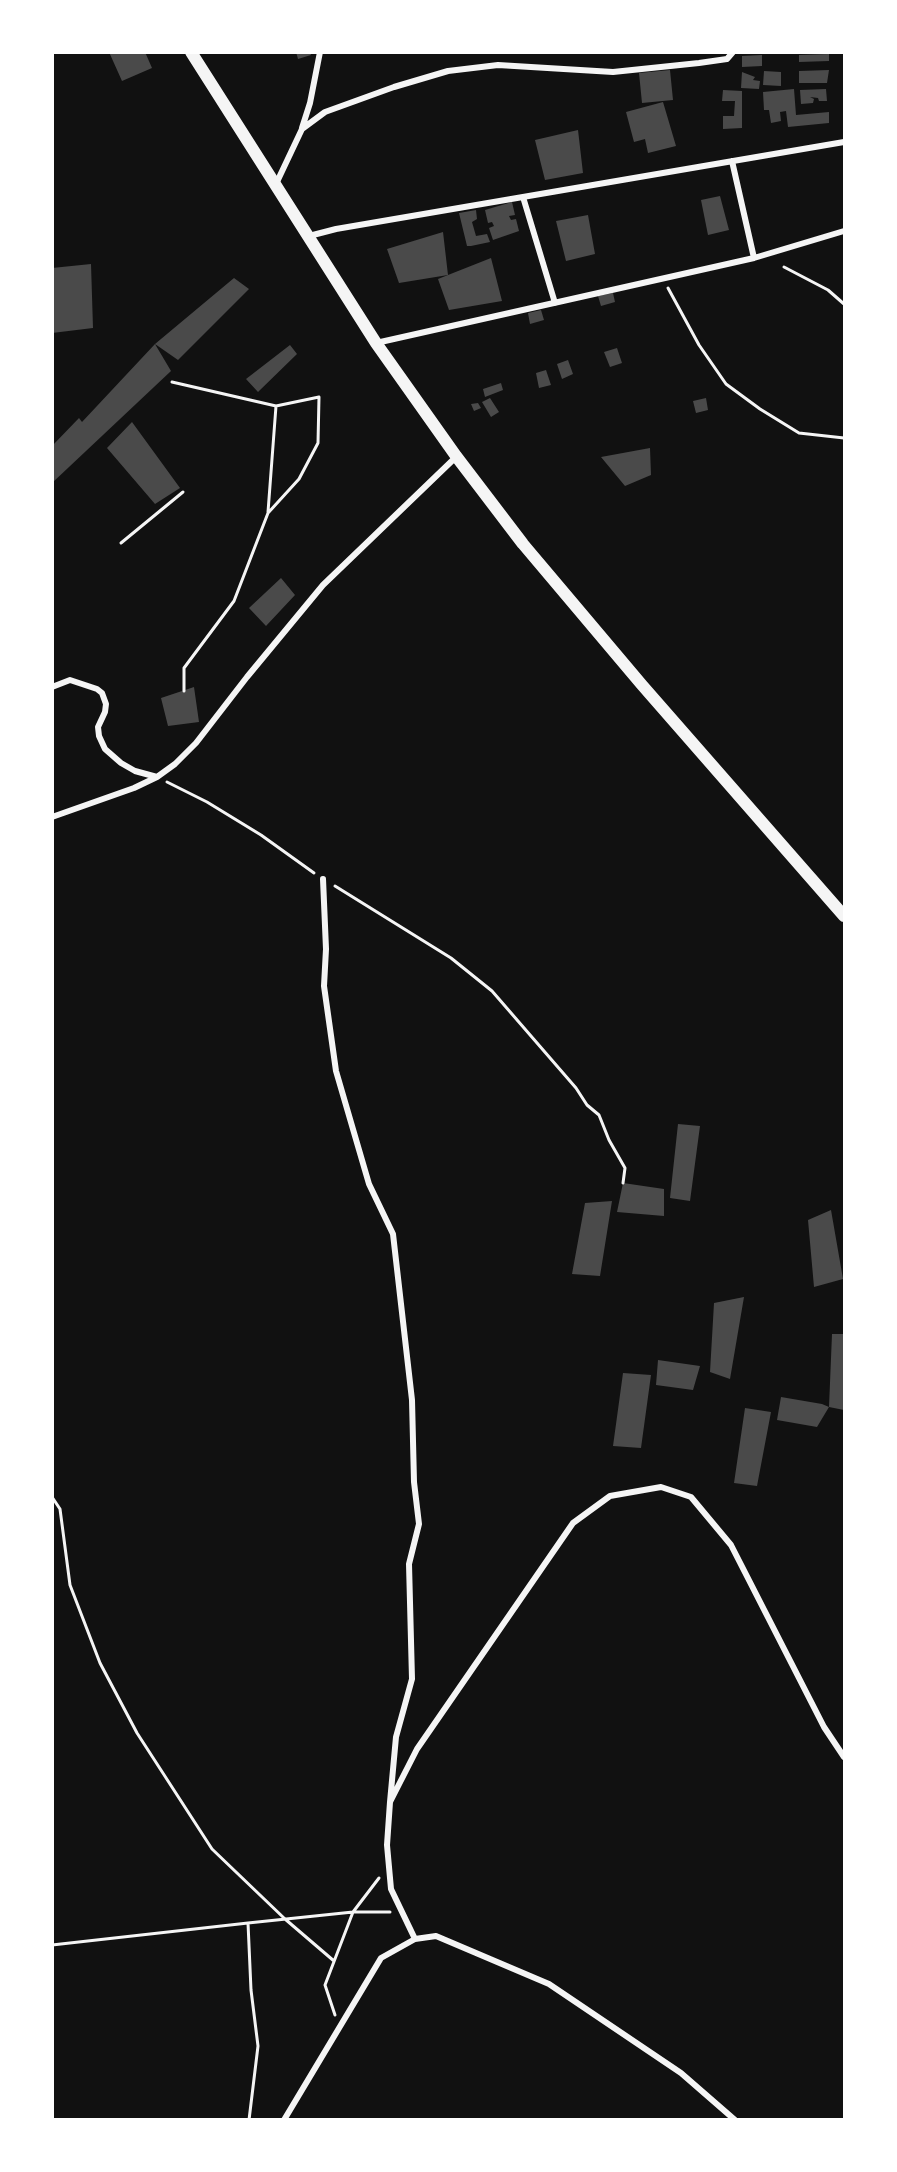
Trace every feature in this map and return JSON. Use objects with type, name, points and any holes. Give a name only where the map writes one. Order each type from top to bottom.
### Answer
[{"type":"main road","points":[[190,52],[376,343],[456,456],[523,544],[642,686],[844,916]]},
{"type":"street","points":[[276,184],[302,129],[310,103],[320,52]]},
{"type":"street","points":[[302,129],[325,112],[394,87],[448,71],[498,65],[613,72],[727,59],[733,52]]},
{"type":"street","points":[[308,236],[336,229],[844,142]]},
{"type":"street","points":[[732,161],[754,258]]},
{"type":"street","points":[[523,197],[555,303]]},
{"type":"street","points":[[376,343],[754,258],[844,231]]},
{"type":"street","points":[[52,817],[134,788],[157,777],[175,764],[196,744],[247,676],[323,585],[456,456]]},
{"type":"street","points":[[52,687],[70,680],[97,689],[102,693],[106,704],[98,727],[105,749],[121,763],[135,771],[157,777]]},
{"type":"street","points":[[323,879],[326,949],[324,986],[336,1071],[369,1184],[393,1234],[411,1400],[418,1524],[409,1564],[412,1679],[396,1737],[387,1845],[392,1889],[415,1939]]},
{"type":"street","points":[[390,1802],[417,1749],[573,1523],[610,1496],[661,1487],[691,1497],[731,1545],[824,1727],[844,1757]]},
{"type":"street","points":[[285,2120],[381,1958],[415,1939],[436,1936],[549,1984],[681,2073],[735,2120]]},
{"type":"path","points":[[784,267],[828,290],[844,304]]},
{"type":"path","points":[[663,278],[699,345],[726,384],[760,409],[799,433],[844,438]]},
{"type":"path","points":[[172,382],[276,406],[319,397],[318,443],[299,479],[268,513]]},
{"type":"path","points":[[183,691],[184,668],[234,601],[268,513],[276,406]]},
{"type":"path","points":[[121,543],[183,492]]},
{"type":"path","points":[[157,777],[207,802],[252,830],[323,879],[451,958],[492,991],[576,1088],[586,1105],[599,1115],[609,1140],[625,1168],[623,1183]]},
{"type":"path","points":[[52,1497],[60,1509],[70,1585],[100,1663],[137,1733],[212,1849],[285,1919],[334,1961]]},
{"type":"path","points":[[339,2028],[325,1985],[353,1912],[389,1865]]},
{"type":"path","points":[[52,1945],[353,1912],[402,1911]]},
{"type":"path","points":[[248,1923],[250,1990],[258,2046],[249,2120]]},
{"type":"building","points":[[109,52],[145,52],[152,68],[122,81]]},
{"type":"building","points":[[296,52],[310,52],[311,55],[298,59]]},
{"type":"building","points":[[829,54],[829,61],[799,62],[799,55]]},
{"type":"building","points":[[762,55],[762,66],[742,67],[742,56]]},
{"type":"building","points":[[670,70],[673,100],[642,103],[639,73]]},
{"type":"building","points":[[829,70],[827,83],[799,83],[799,71]]},
{"type":"building","points":[[764,71],[781,72],[781,86],[763,85]]},
{"type":"building","points":[[742,72],[755,77],[753,80],[760,81],[759,89],[741,88]]},
{"type":"building","points":[[794,89],[796,115],[829,112],[829,123],[788,127],[786,111],[780,112],[781,121],[771,123],[769,110],[764,110],[763,92]]},
{"type":"building","points":[[826,89],[827,101],[819,101],[818,98],[810,97],[814,99],[813,103],[801,104],[800,90]]},
{"type":"building","points":[[723,90],[742,91],[742,128],[723,129],[723,116],[734,116],[735,101],[722,101]]},
{"type":"building","points":[[663,102],[676,146],[648,153],[645,139],[634,142],[626,112]]},
{"type":"building","points":[[578,130],[583,173],[545,180],[535,140]]},
{"type":"building","points":[[720,196],[729,230],[708,235],[701,200]]},
{"type":"building","points":[[512,202],[515,215],[509,216],[511,220],[516,219],[519,231],[493,240],[489,228],[494,226],[492,222],[488,223],[485,210]]},
{"type":"building","points":[[476,210],[477,219],[472,222],[476,236],[487,234],[490,242],[467,246],[459,213]]},
{"type":"building","points":[[588,215],[595,254],[566,261],[556,221]]},
{"type":"building","points":[[443,232],[448,275],[399,283],[387,249]]},
{"type":"building","points":[[491,258],[502,301],[449,310],[438,279]]},
{"type":"building","points":[[91,264],[93,328],[52,333],[52,268]]},
{"type":"building","points":[[234,278],[249,289],[178,360],[155,344]]},
{"type":"building","points":[[613,293],[615,302],[601,306],[598,296]]},
{"type":"building","points":[[541,310],[544,320],[530,324],[528,313]]},
{"type":"building","points":[[155,344],[171,371],[52,483],[52,446],[79,418],[82,422]]},
{"type":"building","points":[[290,345],[297,354],[258,392],[246,379]]},
{"type":"building","points":[[617,348],[622,363],[610,367],[604,352]]},
{"type":"building","points":[[568,360],[573,374],[562,379],[557,364]]},
{"type":"building","points":[[546,370],[551,385],[539,388],[536,373]]},
{"type":"building","points":[[501,383],[503,390],[485,397],[483,389]]},
{"type":"building","points":[[490,398],[499,412],[491,417],[482,402]]},
{"type":"building","points":[[706,398],[708,410],[696,413],[693,401]]},
{"type":"building","points":[[478,403],[481,408],[474,411],[471,404]]},
{"type":"building","points":[[132,422],[180,488],[155,504],[107,448]]},
{"type":"building","points":[[650,448],[651,475],[625,486],[601,457]]},
{"type":"building","points":[[281,578],[295,595],[266,626],[249,608]]},
{"type":"building","points":[[194,687],[199,722],[168,726],[161,698]]},
{"type":"building","points":[[678,1124],[700,1126],[690,1201],[670,1198]]},
{"type":"building","points":[[623,1183],[664,1189],[664,1216],[617,1212]]},
{"type":"building","points":[[612,1201],[600,1276],[572,1274],[585,1203]]},
{"type":"building","points":[[831,1210],[843,1279],[814,1287],[808,1220]]},
{"type":"building","points":[[744,1297],[730,1379],[710,1372],[714,1303]]},
{"type":"building","points":[[832,1334],[844,1334],[844,1410],[829,1407]]},
{"type":"building","points":[[658,1360],[700,1366],[693,1390],[656,1385]]},
{"type":"building","points":[[623,1373],[651,1375],[641,1448],[613,1446]]},
{"type":"building","points":[[781,1397],[829,1407],[817,1427],[777,1420]]},
{"type":"building","points":[[745,1408],[771,1412],[757,1486],[734,1483]]}]
